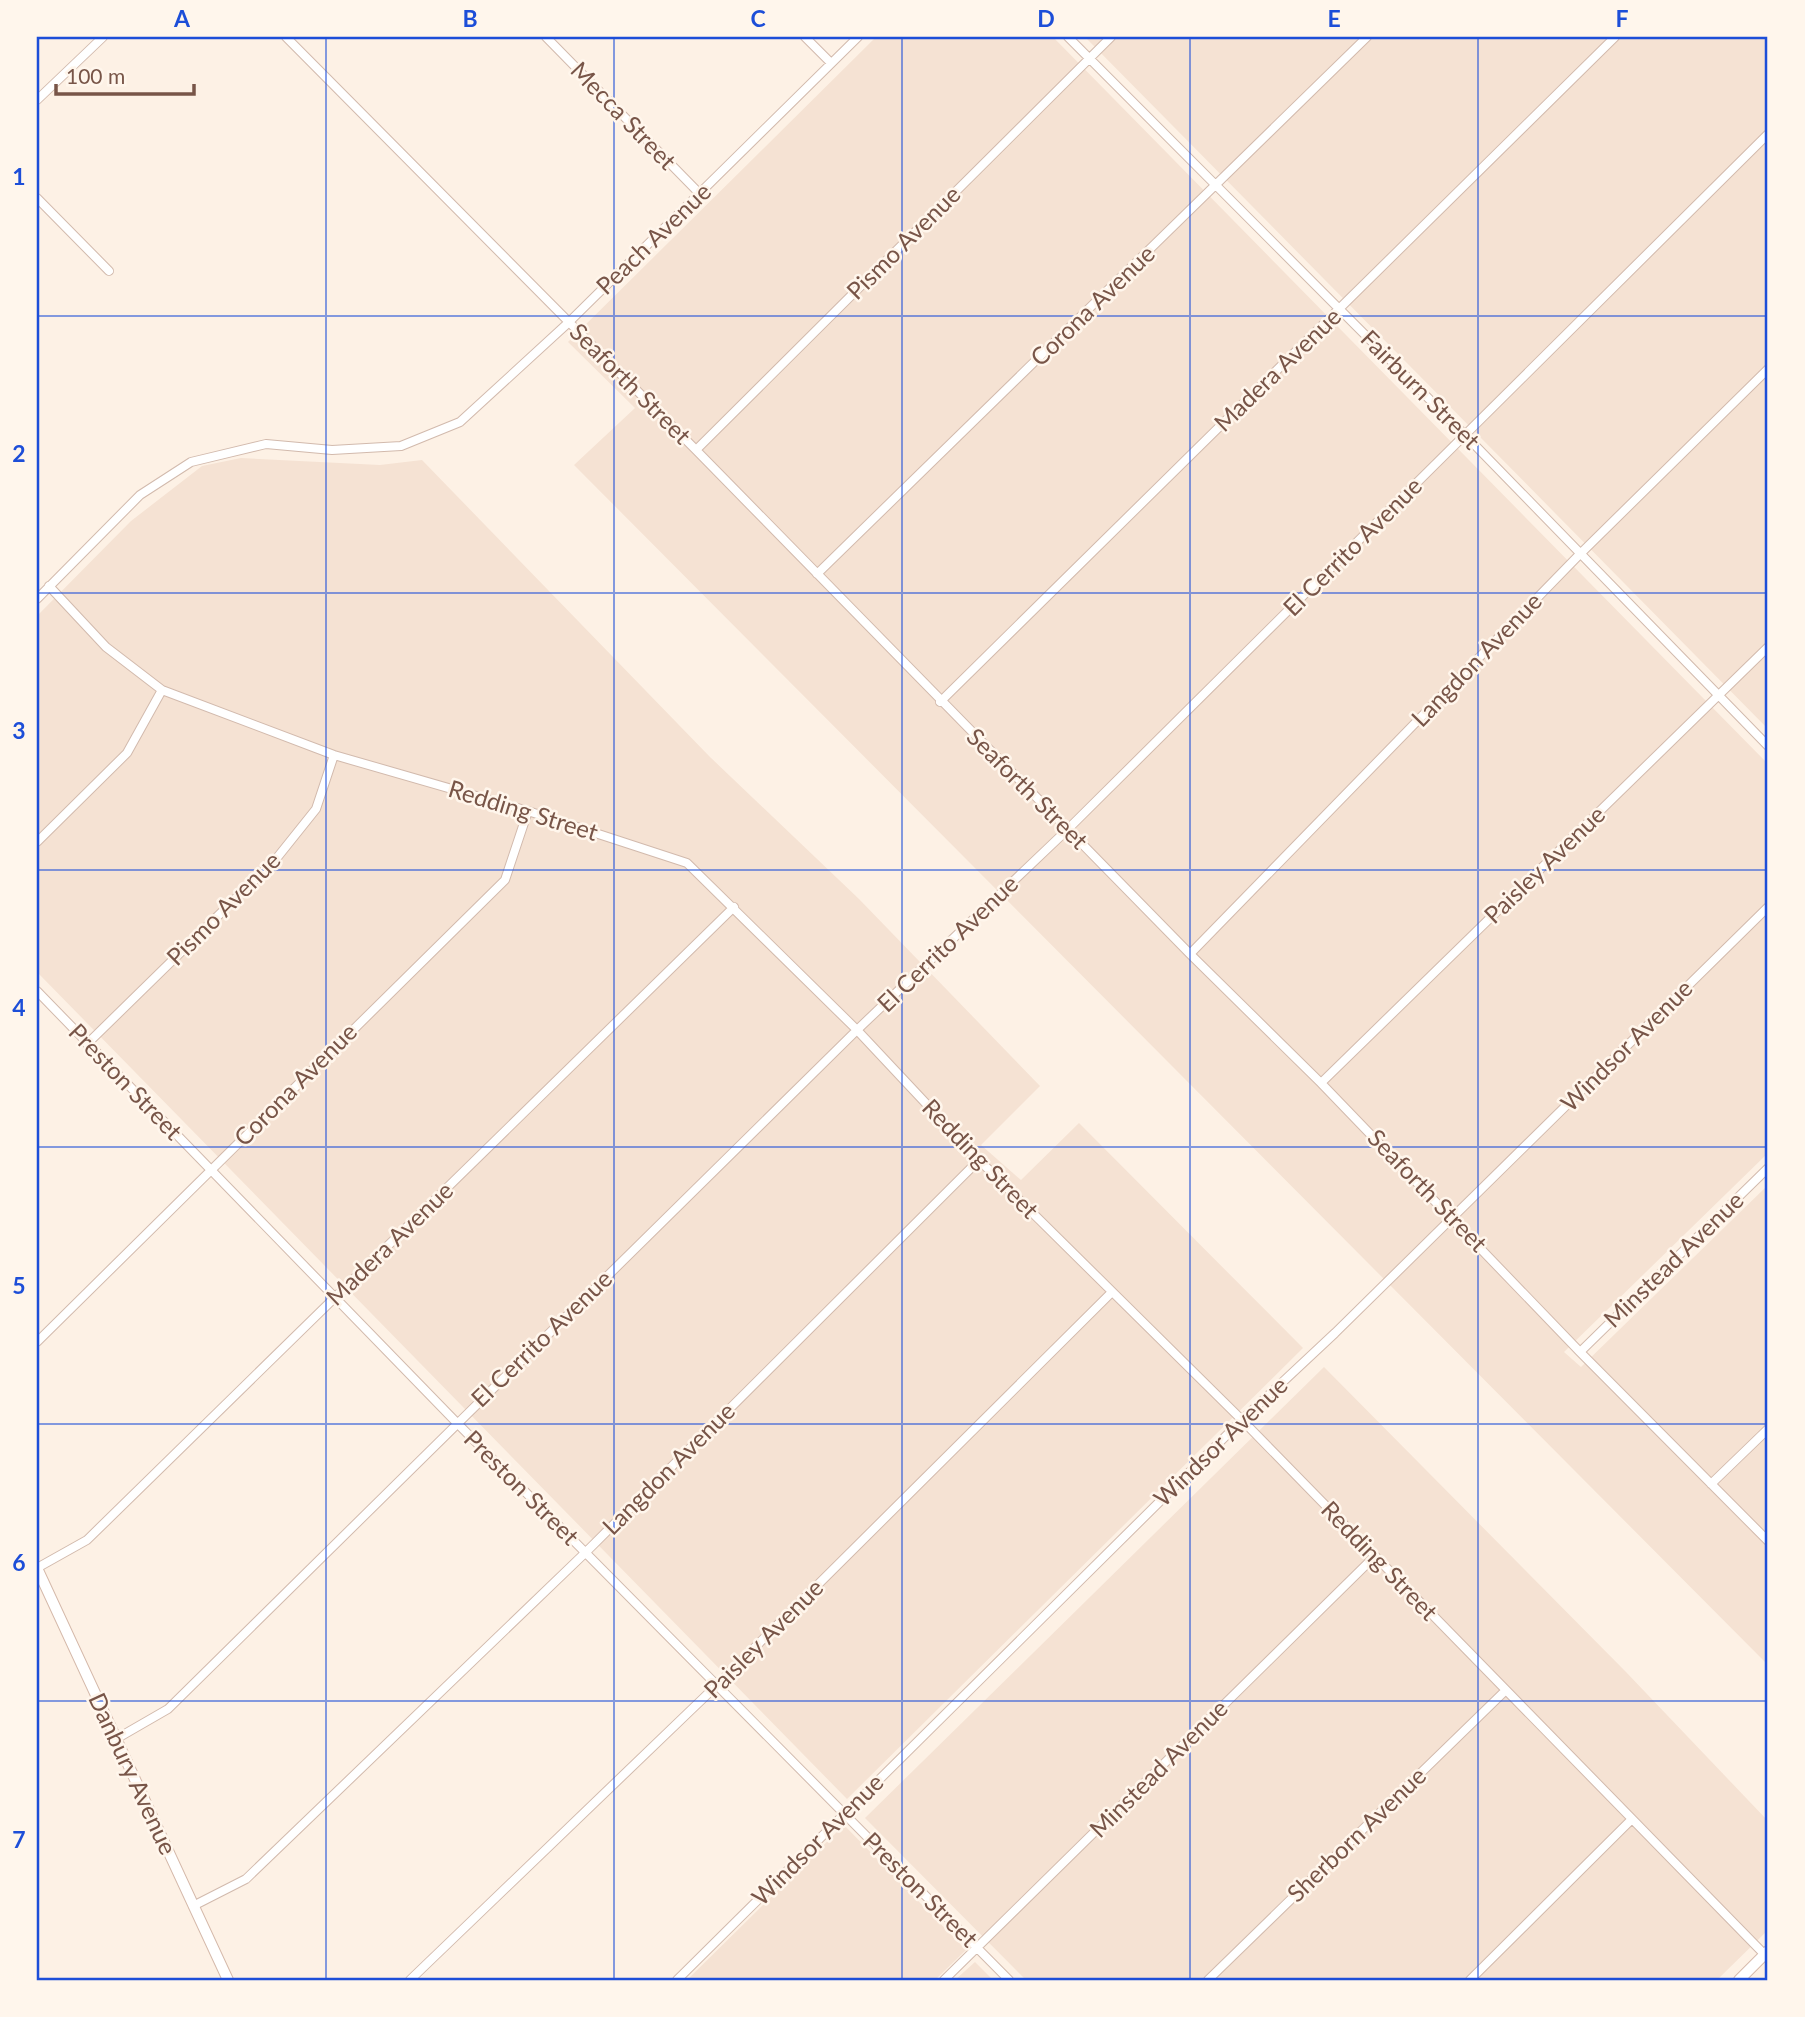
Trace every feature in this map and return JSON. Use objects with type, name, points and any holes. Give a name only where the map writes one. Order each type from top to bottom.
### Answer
[{"type":"street","points":[[37,100],[103,37]]},
{"type":"street","name":"Seaforth Street","points":[[286,37],[696,450],[940,702],[1321,1083],[1580,1352],[1768,1541]]},
{"type":"street","name":"Mecca Street","points":[[546,37],[699,194]]},
{"type":"street","points":[[805,37],[831,63]]},
{"type":"street","name":"Peach Avenue","points":[[37,598],[140,495],[191,462],[266,444],[332,450],[401,446],[460,422],[568,323],[859,37]]},
{"type":"street","name":"Fairburn Street","points":[[1068,37],[1465,435],[1768,746]]},
{"type":"street","name":"Pismo Avenue","points":[[696,450],[1111,37]]},
{"type":"street","name":"Corona Avenue","points":[[817,574],[1367,37]]},
{"type":"street","name":"Madera Avenue","points":[[940,702],[1615,37]]},
{"type":"street","name":"El Cerrito Avenue","points":[[116,1739],[168,1709],[857,1030],[1067,830],[1768,134]]},
{"type":"street","points":[[37,198],[109,271]]},
{"type":"street","name":"Langdon Avenue","points":[[1190,954],[1579,555],[1768,369]]},
{"type":"street","name":"Redding Street","points":[[49,586],[106,647],[162,691],[334,755],[528,811],[687,863],[734,906],[857,1030],[979,1160],[1242,1420],[1631,1820],[1767,1955]]},
{"type":"street","name":"Paisley Avenue","points":[[1321,1083],[1768,647]]},
{"type":"street","points":[[37,842],[127,753],[162,691]]},
{"type":"street","name":"Pismo Avenue","points":[[87,1044],[276,859],[316,809],[334,755]]},
{"type":"street","name":"Corona Avenue","points":[[37,1342],[505,880],[528,811]]},
{"type":"street","name":"Madera Avenue","points":[[37,1568],[87,1540],[734,906]]},
{"type":"street","name":"Windsor Avenue","points":[[677,1980],[1242,1420],[1453,1218],[1768,907]]},
{"type":"street","name":"Preston Street","points":[[37,991],[457,1423],[1009,1980]]},
{"type":"street","name":"Langdon Avenue","points":[[193,1906],[246,1879],[585,1553],[979,1160]]},
{"type":"street","name":"Minstead Avenue","points":[[1580,1352],[1768,1168]]},
{"type":"street","name":"Paisley Avenue","points":[[410,1980],[718,1685],[1112,1292]]},
{"type":"street","points":[[1711,1484],[1768,1429]]},
{"type":"street","name":"Minstead Avenue","points":[[944,1980],[1374,1557]]},
{"type":"street","name":"Danbury Avenue","points":[[37,1568],[228,1980]]},
{"type":"street","name":"Sherborn Avenue","points":[[1208,1980],[1506,1690]]},
{"type":"street","points":[[1470,1980],[1631,1820]]},
{"type":"street","points":[[1739,1980],[1767,1955]]},
{"type":"shaded area","points":[[876,37],[1053,37],[1768,764],[1768,1153],[1564,1352],[1581,1367],[1768,1185],[1768,1665],[574,465],[635,408],[568,342]]},
{"type":"shaded area","points":[[1085,37],[1768,37],[1768,729],[1482,439]]},
{"type":"shaded area","points":[[241,458],[380,465],[422,460],[710,757],[859,899],[1040,1086],[981,1145],[1021,1180],[1079,1123],[1303,1348],[847,1799],[37,972],[37,616],[131,521],[202,466]]},
{"type":"shaded area","points":[[1324,1367],[1626,1672],[1768,1821],[1768,1930],[1717,1980],[1026,1980],[865,1818]]},
{"type":"shaded area","points":[[844,1825],[966,1950],[935,1980],[687,1980]]},
{"type":"shaded area","points":[[975,1962],[993,1980],[955,1980]]}]
